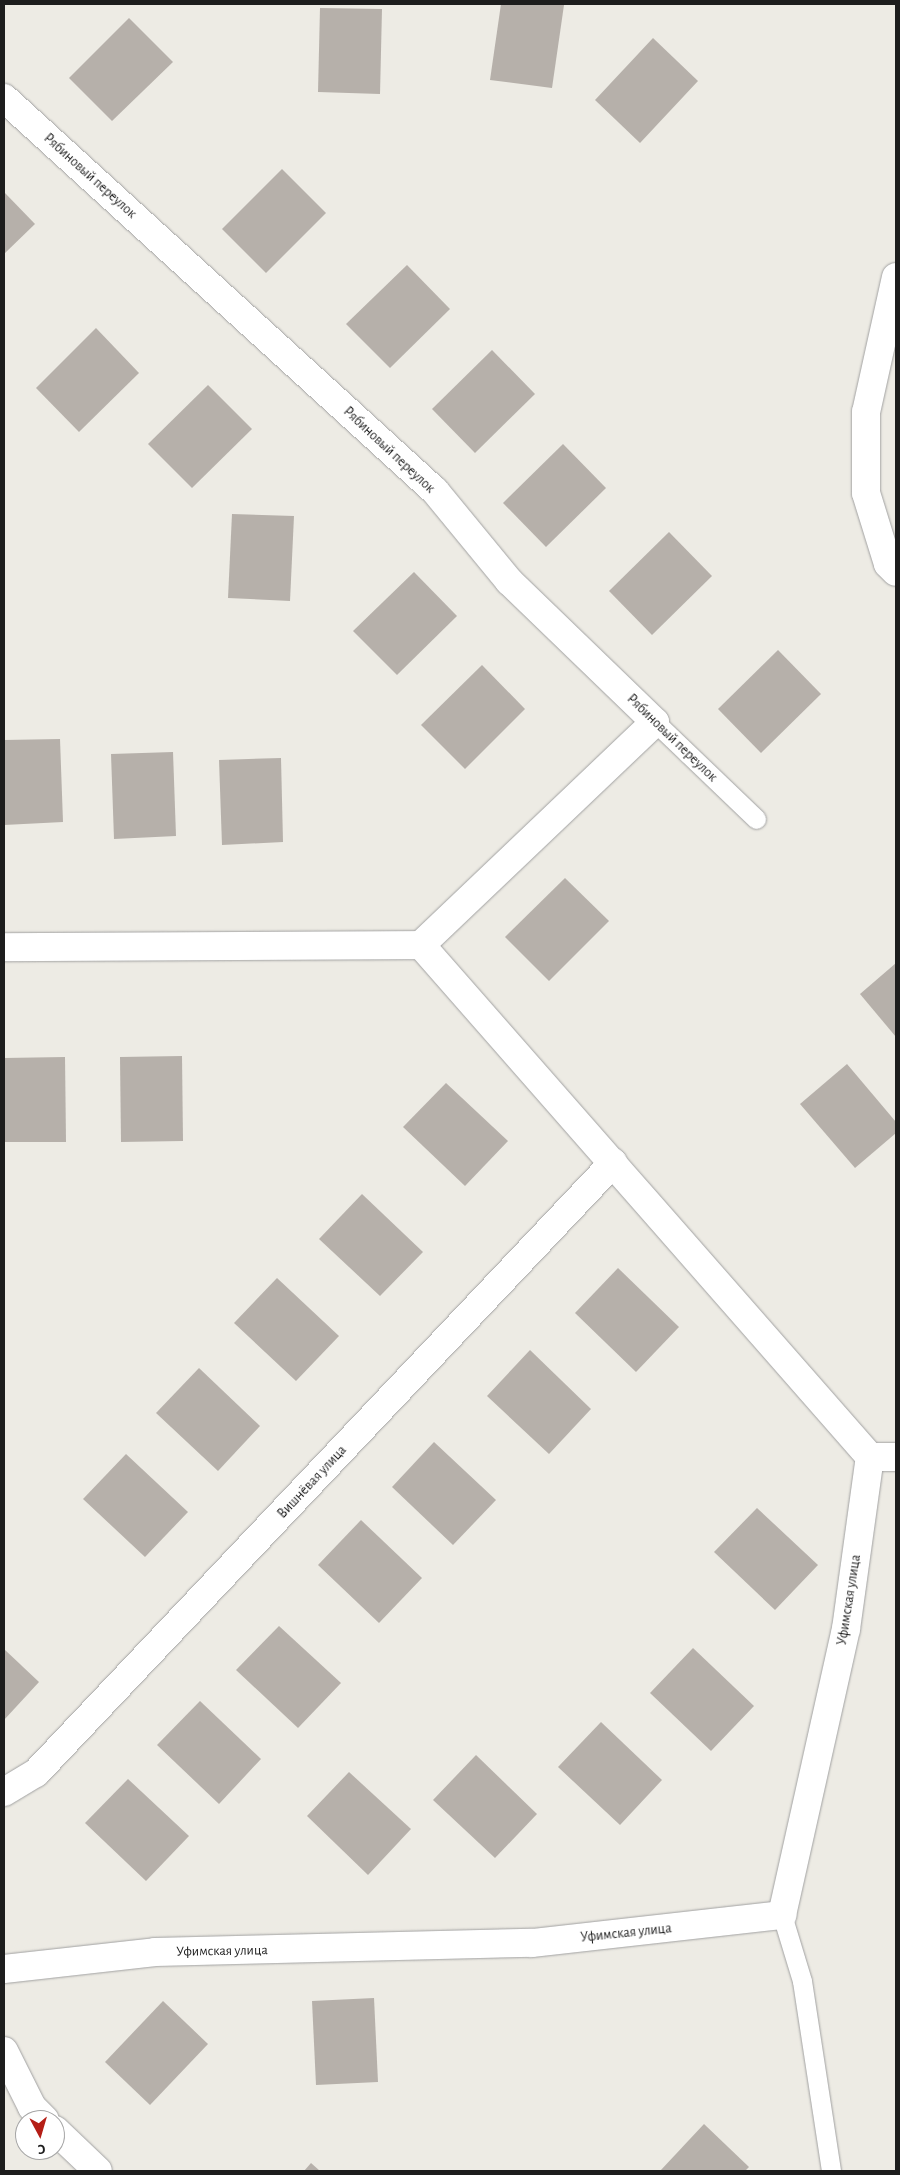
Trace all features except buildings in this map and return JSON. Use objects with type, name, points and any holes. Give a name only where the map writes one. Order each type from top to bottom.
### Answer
[{"type":"street","name":"Рябиновый переулок","points":[[4,98],[435,491],[509,581],[655,722]]},
{"type":"street","points":[[896,277],[866,412],[866,493],[888,564],[896,572]]},
{"type":"street","points":[[4,947],[421,945],[655,722]]},
{"type":"street","points":[[421,945],[613,1163],[883,1457]]},
{"type":"street","name":"Вишнёвая улица","points":[[4,1792],[36,1773],[613,1163]]},
{"type":"street","name":"Уфимская улица","points":[[4,1969],[155,1952],[532,1943],[782,1915],[883,1457]]},
{"type":"street","points":[[4,2051],[35,2110]]},
{"type":"street","points":[[65,2140],[98,2171]]},
{"type":"lane","name":"Рябиновый переулок","points":[[655,722],[756,819]]},
{"type":"lane","points":[[782,1915],[802,1981],[831,2171]]}]
